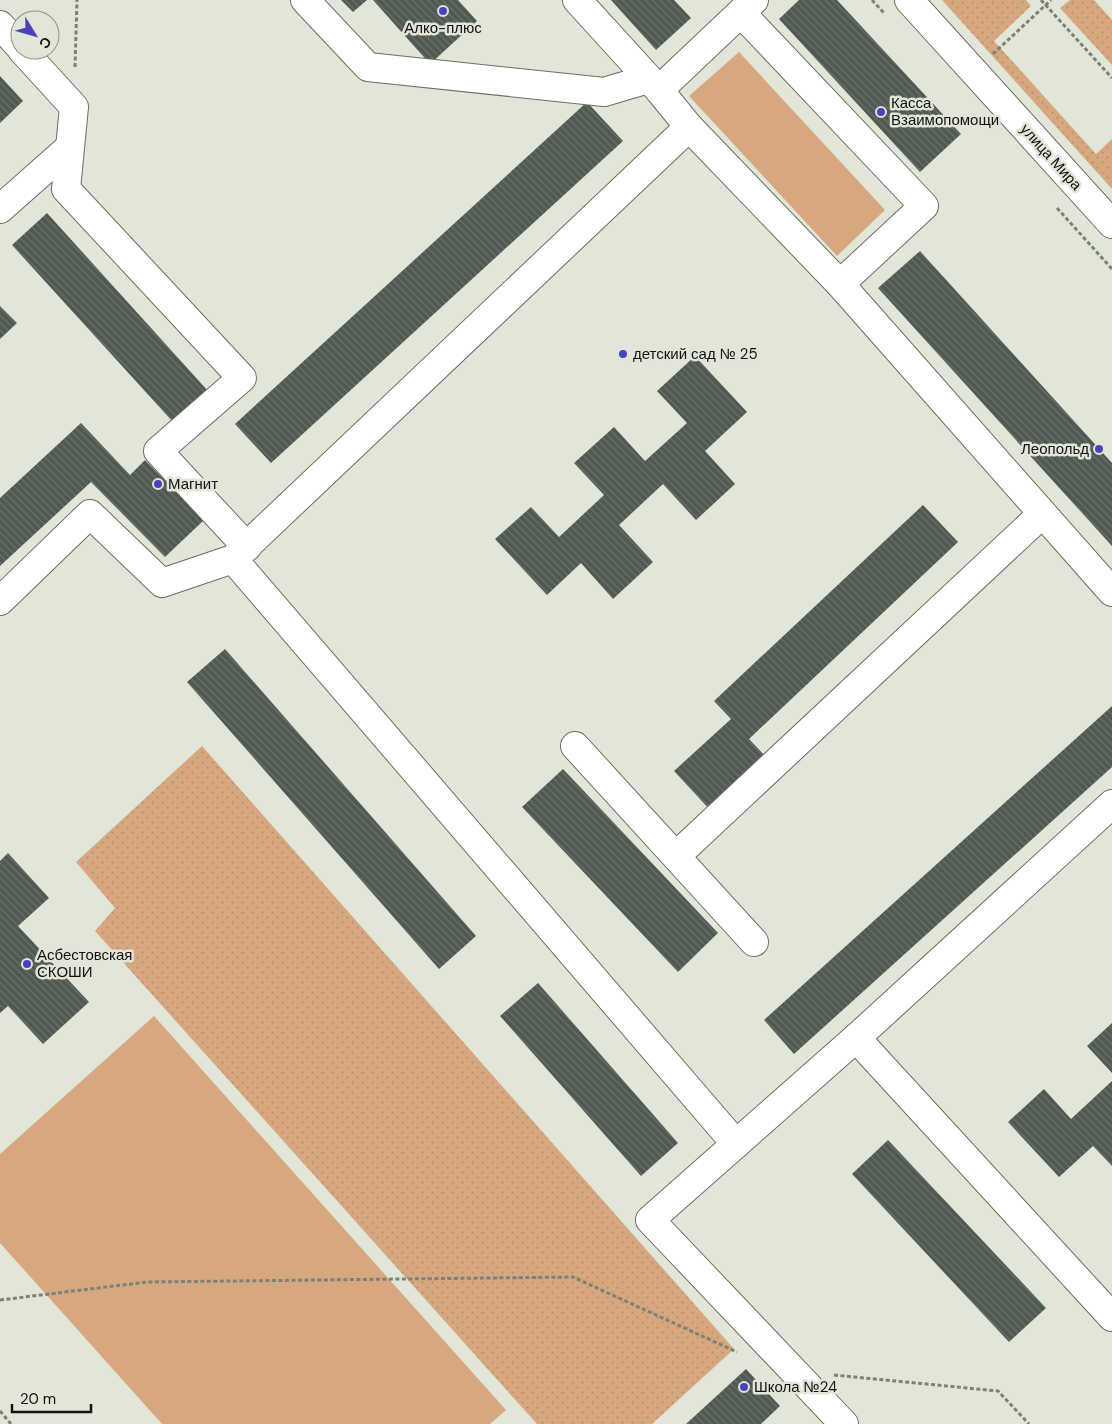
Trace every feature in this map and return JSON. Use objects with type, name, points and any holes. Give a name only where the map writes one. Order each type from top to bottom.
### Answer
[{"type":"street","points":[[306,0],[368,67],[604,92],[654,84],[748,6],[924,206],[840,284]]},
{"type":"street","points":[[577,0],[654,84],[689,127],[840,284],[1112,592]]},
{"type":"street","name":"улица Мира","points":[[909,0],[1112,224]]},
{"type":"street","points":[[0,25],[10,36]]},
{"type":"street","points":[[31,60],[74,107],[66,189],[242,378],[158,451],[240,553],[736,1144]]},
{"type":"street","points":[[0,601],[90,514],[162,583],[240,553],[689,127]]},
{"type":"street","points":[[0,209],[70,147]]},
{"type":"street","points":[[676,856],[1042,514]]},
{"type":"street","points":[[575,746],[754,942]]},
{"type":"street","points":[[844,1424],[650,1220],[856,1038],[1112,804]]},
{"type":"street","points":[[856,1038],[1112,1317]]},
{"type":"path","points":[[74,107],[77,0]]},
{"type":"path","points":[[1041,0],[1112,78]]},
{"type":"path","points":[[974,71],[1051,0]]},
{"type":"path","points":[[0,1300],[147,1282],[573,1278],[739,1353]]},
{"type":"path","points":[[794,1371],[998,1391],[1029,1424]]},
{"type":"path","points":[[0,1411],[11,1424]]},
{"type":"shaded area","points":[[942,0],[1026,0],[1031,6],[994,41],[1096,154],[1112,139],[1112,189]]},
{"type":"shaded area","points":[[1070,0],[1094,0],[1112,20],[1112,65],[1060,8]]},
{"type":"shaded area","points":[[739,52],[885,210],[837,256],[689,96]]},
{"type":"shaded area","points":[[202,746],[734,1349],[652,1424],[537,1424],[95,931],[115,908],[76,862]]},
{"type":"shaded area","points":[[154,1016],[506,1410],[490,1424],[162,1424],[0,1243],[0,1154]]},
{"type":"building","points":[[341,0],[367,0],[353,12]]},
{"type":"building","points":[[373,0],[458,0],[477,21],[430,64]]},
{"type":"building","points":[[611,0],[674,0],[691,18],[656,50]]},
{"type":"building","points":[[799,0],[837,0],[961,134],[920,172],[779,19]]},
{"type":"building","points":[[0,76],[23,101],[0,123]]},
{"type":"building","points":[[587,102],[623,141],[271,463],[235,424]]},
{"type":"building","points":[[47,213],[208,391],[173,422],[12,245]]},
{"type":"building","points":[[920,251],[1112,463],[1112,546],[878,288]]},
{"type":"building","points":[[0,306],[17,323],[0,339]]},
{"type":"building","points":[[695,356],[747,412],[705,451],[735,484],[696,520],[663,484],[619,525],[653,562],[613,599],[581,563],[547,595],[495,539],[531,507],[559,537],[604,495],[574,463],[614,427],[645,461],[687,423],[657,391]]},
{"type":"building","points":[[81,423],[130,475],[145,460],[204,520],[165,557],[91,482],[0,566],[0,498]]},
{"type":"building","points":[[923,505],[958,542],[749,739],[768,759],[712,812],[674,771],[731,719],[714,701]]},
{"type":"building","points":[[225,649],[476,936],[439,969],[187,682]]},
{"type":"building","points":[[1112,706],[1112,767],[794,1054],[764,1020]]},
{"type":"building","points":[[563,769],[718,933],[678,972],[522,807]]},
{"type":"building","name":"Асбестовская СКОШИ","points":[[8,853],[49,898],[18,926],[89,1002],[43,1044],[8,1006],[0,1013],[0,861]]},
{"type":"building","points":[[538,983],[678,1143],[641,1176],[500,1016]]},
{"type":"building","points":[[1112,1023],[1112,1073],[1087,1046]]},
{"type":"building","points":[[1112,1081],[1112,1166],[1093,1146],[1059,1177],[1008,1122],[1044,1089],[1071,1119]]},
{"type":"building","points":[[888,1140],[1046,1308],[1009,1342],[852,1174]]},
{"type":"building","name":"Школа №24","points":[[746,1369],[780,1406],[761,1424],[686,1424]]},
{"type":"place","name":"Алко-плюс","points":[[443,11]]},
{"type":"place","name":"Касса Взаимопомощи","points":[[881,112]]},
{"type":"place","name":"детский сад № 25","points":[[623,354]]},
{"type":"place","name":"Леопольд","points":[[1099,449]]},
{"type":"place","name":"Магнит","points":[[158,484]]},
{"type":"place","name":"Асбестовская СКОШИ","points":[[27,964]]},
{"type":"place","name":"Школа №24","points":[[744,1387]]}]
